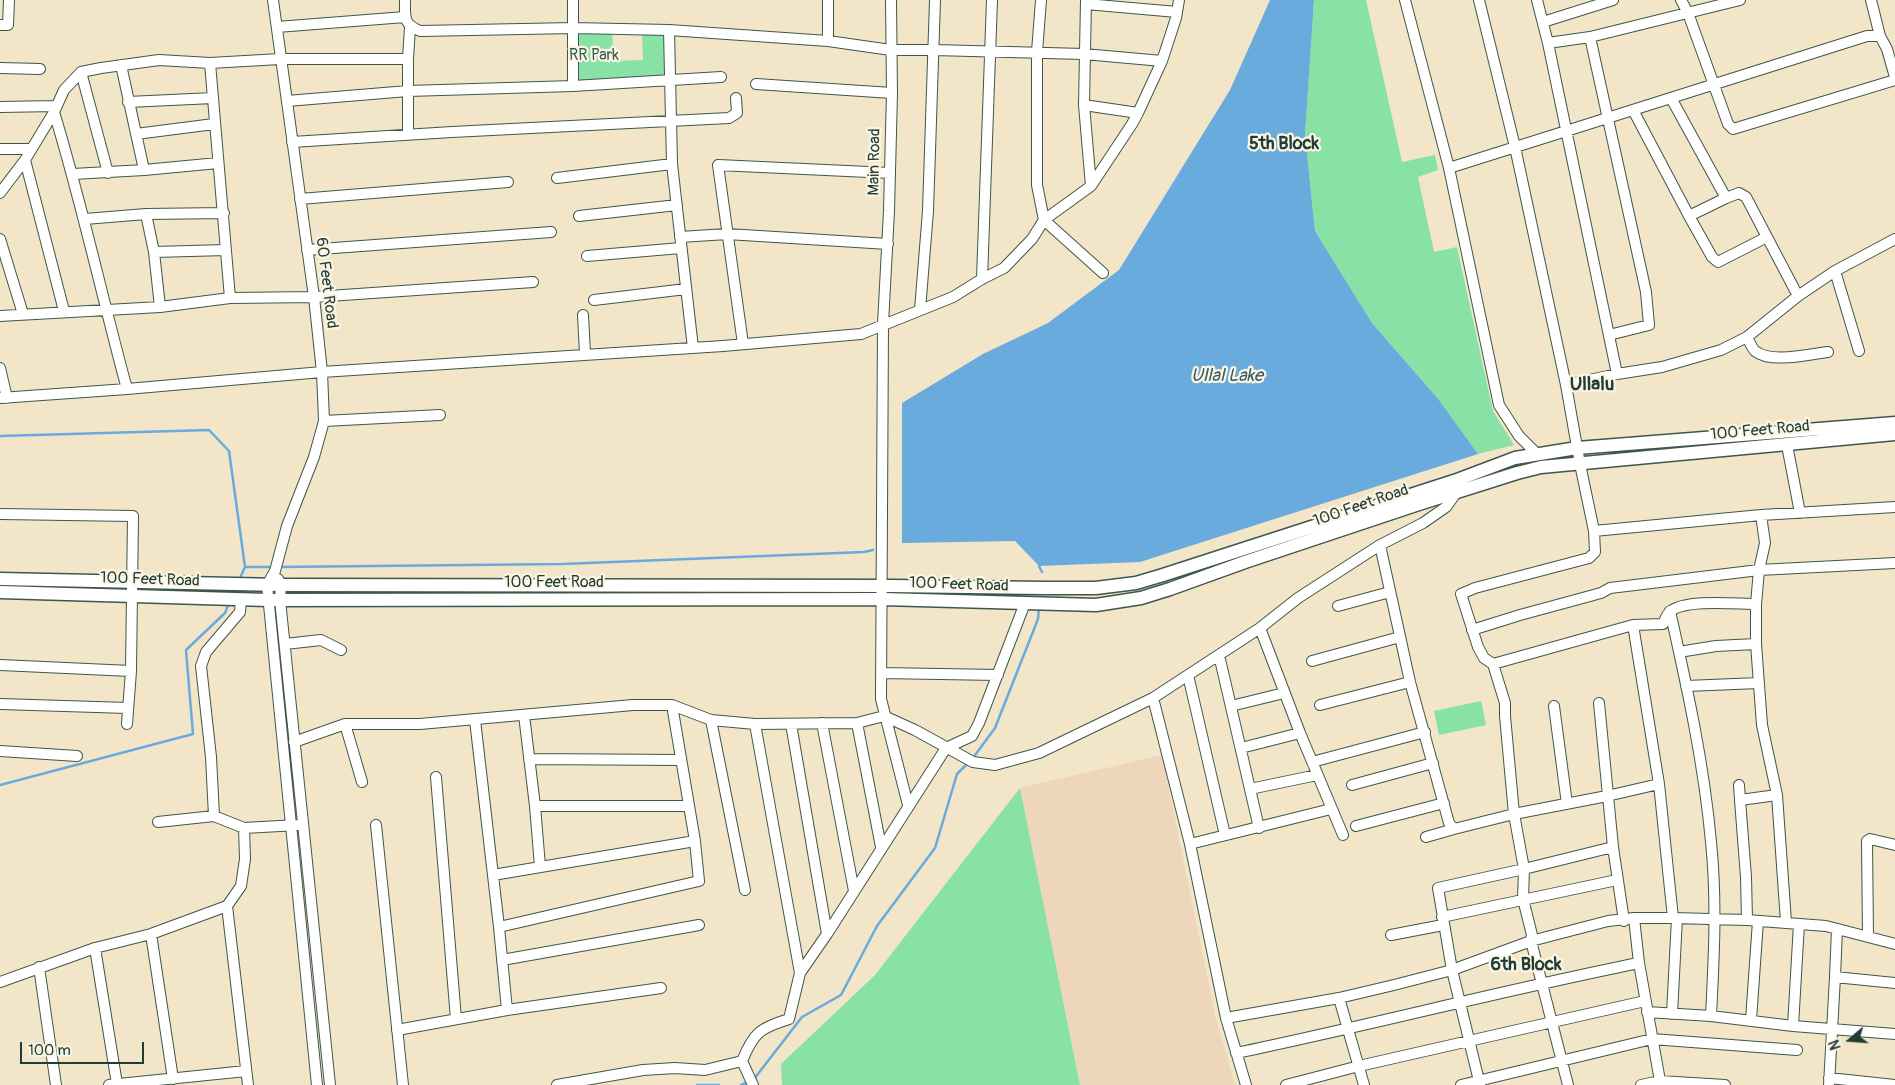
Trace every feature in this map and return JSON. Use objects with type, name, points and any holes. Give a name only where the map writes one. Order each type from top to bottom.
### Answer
[{"type":"main road","name":"100 Feet Road","points":[[0,579],[131,588],[234,599],[274,600],[883,599],[1096,605],[1141,598],[1455,487],[1515,458],[1577,448],[1895,423]]},
{"type":"main road","name":"100 Feet Road","points":[[0,592],[237,585],[1096,588],[1136,583],[1455,487],[1541,467],[1895,434]]},
{"type":"street","points":[[0,25],[8,26],[9,0]]},
{"type":"street","name":"60 Feet Road","points":[[267,585],[276,568],[288,526],[314,458],[324,421],[322,372],[314,297],[273,0]]},
{"type":"street","points":[[405,0],[405,17],[410,26],[408,134]]},
{"type":"street","points":[[573,0],[573,86]]},
{"type":"street","points":[[828,0],[828,41]]},
{"type":"street","name":"Main Road","points":[[890,0],[892,93],[888,244],[883,324],[881,699],[908,805]]},
{"type":"street","points":[[920,310],[928,211],[935,0]]},
{"type":"street","points":[[982,279],[992,0]]},
{"type":"street","points":[[1041,0],[1038,52],[1037,185],[1044,220],[1103,273]]},
{"type":"street","points":[[0,368],[4,398],[127,390],[322,372],[693,348],[861,334],[953,297],[1004,268],[1032,239],[1044,220],[1091,186],[1138,113],[1162,61],[1179,0]]},
{"type":"street","points":[[1405,0],[1449,168],[1499,405],[1519,436],[1537,454]]},
{"type":"street","points":[[1479,0],[1515,147],[1566,385],[1594,531],[1595,552],[1589,558],[1475,588],[1461,594],[1472,630],[1484,658],[1493,664],[1505,703],[1514,814],[1524,869],[1523,899],[1532,935],[1531,941],[1563,1059],[1568,1085]]},
{"type":"street","points":[[1537,0],[1548,43],[1617,374]]},
{"type":"street","points":[[1543,22],[1613,0]]},
{"type":"street","points":[[1681,0],[1688,13],[1728,124],[1733,130],[1895,78],[1887,49],[1880,36],[1871,0]]},
{"type":"street","points":[[1548,43],[1590,37],[1740,0]]},
{"type":"street","points":[[1091,186],[1084,105],[1086,2],[1177,12]]},
{"type":"street","points":[[277,27],[405,17]]},
{"type":"street","points":[[410,26],[420,31],[573,28],[669,30],[828,41],[891,50],[1038,52],[1162,61]]},
{"type":"street","points":[[669,30],[672,164],[693,348]]},
{"type":"street","points":[[1449,168],[1867,36],[1880,36]]},
{"type":"street","points":[[1590,37],[1646,292],[1649,325],[1609,336]]},
{"type":"street","points":[[1,190],[25,160],[56,109],[64,90],[81,72],[159,60],[210,63],[280,59],[408,59]]},
{"type":"street","points":[[210,63],[230,298]]},
{"type":"street","points":[[121,65],[144,170]]},
{"type":"street","points":[[0,68],[40,69]]},
{"type":"street","points":[[81,72],[108,173]]},
{"type":"street","points":[[287,102],[408,91],[573,86],[722,77]]},
{"type":"street","points":[[756,84],[892,93]]},
{"type":"street","points":[[128,102],[213,98]]},
{"type":"street","points":[[292,142],[408,134],[730,118],[737,113],[736,98]]},
{"type":"street","points":[[1671,98],[1726,198]]},
{"type":"street","points":[[1084,105],[1138,113]]},
{"type":"street","points":[[0,107],[56,109]]},
{"type":"street","points":[[56,109],[127,390]]},
{"type":"street","points":[[1633,110],[1712,257],[1718,262],[1767,237]]},
{"type":"street","points":[[136,134],[214,124]]},
{"type":"street","points":[[0,149],[30,149]]},
{"type":"street","points":[[25,160],[64,311]]},
{"type":"street","points":[[73,174],[108,173],[218,163]]},
{"type":"street","points":[[557,178],[672,164]]},
{"type":"street","points":[[743,344],[718,165],[890,173]]},
{"type":"street","points":[[300,199],[508,182]]},
{"type":"street","points":[[1689,216],[1739,193],[1746,197],[1798,296]]},
{"type":"street","points":[[579,216],[677,205]]},
{"type":"street","points":[[85,219],[146,214],[224,213]]},
{"type":"street","points":[[146,214],[154,252],[160,307]]},
{"type":"street","points":[[307,250],[552,232]]},
{"type":"street","points":[[680,237],[728,234],[888,244]]},
{"type":"street","points":[[0,238],[23,314]]},
{"type":"street","points":[[1566,385],[1662,367],[1721,350],[1747,337],[1798,296],[1835,271],[1895,239]]},
{"type":"street","points":[[588,256],[681,248]]},
{"type":"street","points":[[154,252],[226,250]]},
{"type":"street","points":[[1835,271],[1859,351]]},
{"type":"street","points":[[0,316],[160,307],[230,298],[314,297],[533,282]]},
{"type":"street","points":[[594,300],[686,289]]},
{"type":"street","points":[[583,315],[585,354]]},
{"type":"street","points":[[1747,337],[1754,350],[1765,356],[1779,358],[1828,352]]},
{"type":"street","points":[[324,421],[440,415]]},
{"type":"street","points":[[1787,445],[1800,513]]},
{"type":"street","points":[[294,742],[345,724],[420,724],[633,705],[672,705],[711,720],[755,724],[857,723],[884,716],[915,730],[973,762],[995,765],[1039,752],[1153,698],[1260,628],[1298,598],[1380,545],[1422,523],[1446,507],[1455,487]]},
{"type":"street","points":[[1594,531],[1761,515],[1895,508]]},
{"type":"street","points":[[0,514],[133,516],[127,724]]},
{"type":"street","points":[[1761,515],[1765,543],[1759,570],[1756,604],[1758,683],[1762,725],[1777,795],[1786,922]]},
{"type":"street","points":[[1380,545],[1410,682],[1449,823],[1454,829]]},
{"type":"street","points":[[1472,630],[1601,593],[1610,588],[1759,570],[1895,563]]},
{"type":"street","points":[[276,568],[281,585],[274,600],[291,825],[317,1085]]},
{"type":"street","points":[[267,585],[274,600],[284,644],[330,1085]]},
{"type":"street","points":[[1338,606],[1390,592]]},
{"type":"street","points":[[214,816],[201,666],[206,652],[240,612],[234,599]]},
{"type":"street","points":[[557,1085],[589,1082],[643,1070],[675,1068],[705,1070],[742,1061],[753,1039],[766,1026],[789,1020],[800,973],[946,748],[972,736],[998,675],[1035,603]]},
{"type":"street","points":[[1493,664],[1633,625],[1662,624],[1670,611],[1692,604],[1756,604]]},
{"type":"street","points":[[1670,611],[1694,720],[1711,842],[1716,919],[1711,1016]]},
{"type":"street","points":[[1633,625],[1659,784],[1675,918],[1672,1014]]},
{"type":"street","points":[[1260,628],[1284,693],[1343,835]]},
{"type":"street","points":[[1312,661],[1400,638]]},
{"type":"street","points":[[284,644],[321,640],[341,650]]},
{"type":"street","points":[[1679,652],[1716,646],[1756,644]]},
{"type":"street","points":[[1219,655],[1259,828]]},
{"type":"street","points":[[0,666],[130,671]]},
{"type":"street","points":[[881,673],[998,675]]},
{"type":"street","points":[[1188,675],[1225,835]]},
{"type":"street","points":[[1320,705],[1410,682]]},
{"type":"street","points":[[1686,686],[1758,683]]},
{"type":"street","points":[[1231,706],[1284,693]]},
{"type":"street","points":[[1153,698],[1190,844],[1226,1018],[1246,1085]]},
{"type":"street","points":[[1599,703],[1617,880],[1629,920],[1660,1081]]},
{"type":"street","points":[[0,704],[128,708]]},
{"type":"street","points":[[499,926],[699,881],[695,841],[672,705]]},
{"type":"street","points":[[1554,706],[1567,804]]},
{"type":"street","points":[[524,715],[540,866]]},
{"type":"street","points":[[475,720],[507,1010]]},
{"type":"street","points":[[711,720],[745,890]]},
{"type":"street","points":[[822,723],[854,891]]},
{"type":"street","points":[[857,723],[881,847]]},
{"type":"street","points":[[345,724],[362,782]]},
{"type":"street","points":[[755,724],[800,973]]},
{"type":"street","points":[[791,724],[827,934]]},
{"type":"street","points":[[1240,748],[1300,732]]},
{"type":"street","points":[[1312,762],[1425,732]]},
{"type":"street","points":[[0,751],[77,756]]},
{"type":"street","points":[[529,759],[681,760]]},
{"type":"street","points":[[1352,785],[1433,763]]},
{"type":"street","points":[[1250,789],[1317,775]]},
{"type":"street","points":[[436,777],[456,1019]]},
{"type":"street","points":[[1426,837],[1514,814],[1659,784]]},
{"type":"street","points":[[1739,785],[1747,920]]},
{"type":"street","points":[[1740,800],[1777,795]]},
{"type":"street","points":[[1356,826],[1444,803]]},
{"type":"street","points":[[535,806],[688,806]]},
{"type":"street","points":[[1190,844],[1331,810]]},
{"type":"street","points":[[158,822],[214,816],[244,828],[303,824]]},
{"type":"street","points":[[376,825],[403,1085]]},
{"type":"street","points":[[0,982],[95,948],[152,934],[227,906],[241,886],[245,859],[244,828]]},
{"type":"street","points":[[1868,937],[1867,841],[1870,839],[1895,845]]},
{"type":"street","points":[[493,875],[695,841]]},
{"type":"street","points":[[1480,1083],[1452,970],[1438,888],[1613,847]]},
{"type":"street","points":[[1391,935],[1523,899],[1617,880]]},
{"type":"street","points":[[227,906],[248,1085]]},
{"type":"street","points":[[1226,1018],[1340,998],[1452,970],[1531,941],[1608,922],[1675,918],[1786,922],[1826,926],[1895,944]]},
{"type":"street","points":[[1751,1020],[1758,921]]},
{"type":"street","points":[[1793,1026],[1799,924]]},
{"type":"street","points":[[502,960],[699,925]]},
{"type":"street","points":[[1837,929],[1829,1082],[1895,1085]]},
{"type":"street","points":[[152,934],[173,1079]]},
{"type":"street","points":[[95,948],[113,1085],[246,1071]]},
{"type":"street","points":[[1236,1052],[1348,1029],[1542,983],[1638,963]]},
{"type":"street","points":[[39,967],[56,1085]]},
{"type":"street","points":[[1835,977],[1895,983]]},
{"type":"street","points":[[397,1030],[507,1010],[662,988]]},
{"type":"street","points":[[1340,998],[1364,1085]]},
{"type":"street","points":[[1286,1085],[1359,1066],[1645,1001]]},
{"type":"street","points":[[1647,1012],[1711,1016],[1793,1026],[1895,1034]]},
{"type":"street","points":[[1461,1085],[1480,1083],[1563,1059],[1652,1039],[1797,1050]]},
{"type":"street","points":[[742,1061],[752,1082]]},
{"type":"street","points":[[1641,1085],[1660,1081],[1725,1085]]},
{"type":"shaded area","points":[[1162,755],[1215,1015],[1235,1085],[1080,1085],[1020,788]]},
{"type":"green space","points":[[1314,0],[1366,0],[1402,162],[1435,155],[1438,170],[1418,177],[1434,252],[1457,247],[1493,411],[1514,445],[1478,454],[1439,400],[1372,323],[1315,231],[1305,134]]},
{"type":"green space","name":"RR Park","points":[[612,32],[614,61],[643,60],[642,32],[667,32],[668,80],[575,81],[574,33]]},
{"type":"green space","points":[[1481,701],[1486,725],[1439,735],[1434,711]]},
{"type":"green space","points":[[1020,788],[1080,1085],[782,1085],[781,1064],[875,975]]},
{"type":"water","name":"Ullal Lake","points":[[1270,0],[1314,0],[1305,134],[1315,231],[1372,323],[1439,400],[1478,454],[1140,562],[1039,566],[1015,541],[902,543],[902,403],[983,354],[1048,323],[1119,270],[1230,90]]},
{"type":"waterway","points":[[0,436],[209,430],[229,451],[245,567],[273,567]]},
{"type":"waterway","points":[[278,567],[562,564],[864,552],[873,550]]},
{"type":"waterway","points":[[1039,566],[1042,572]]},
{"type":"waterway","points":[[239,580],[245,567]]},
{"type":"waterway","points":[[0,785],[193,734],[186,650],[225,613],[229,603]]},
{"type":"waterway","points":[[973,758],[995,728],[1038,619],[1039,607]]},
{"type":"waterway","points":[[754,1079],[802,1017],[841,995],[877,926],[935,848],[957,774],[969,762]]},
{"type":"waterway","points":[[741,1085],[749,1082]]},
{"type":"waterway","points":[[697,1085],[719,1085]]},
{"type":"district","name":"5th Block","points":[[1284,144]]},
{"type":"district","name":"Ullalu","points":[[1592,385]]},
{"type":"district","name":"6th Block","points":[[1526,965]]}]
